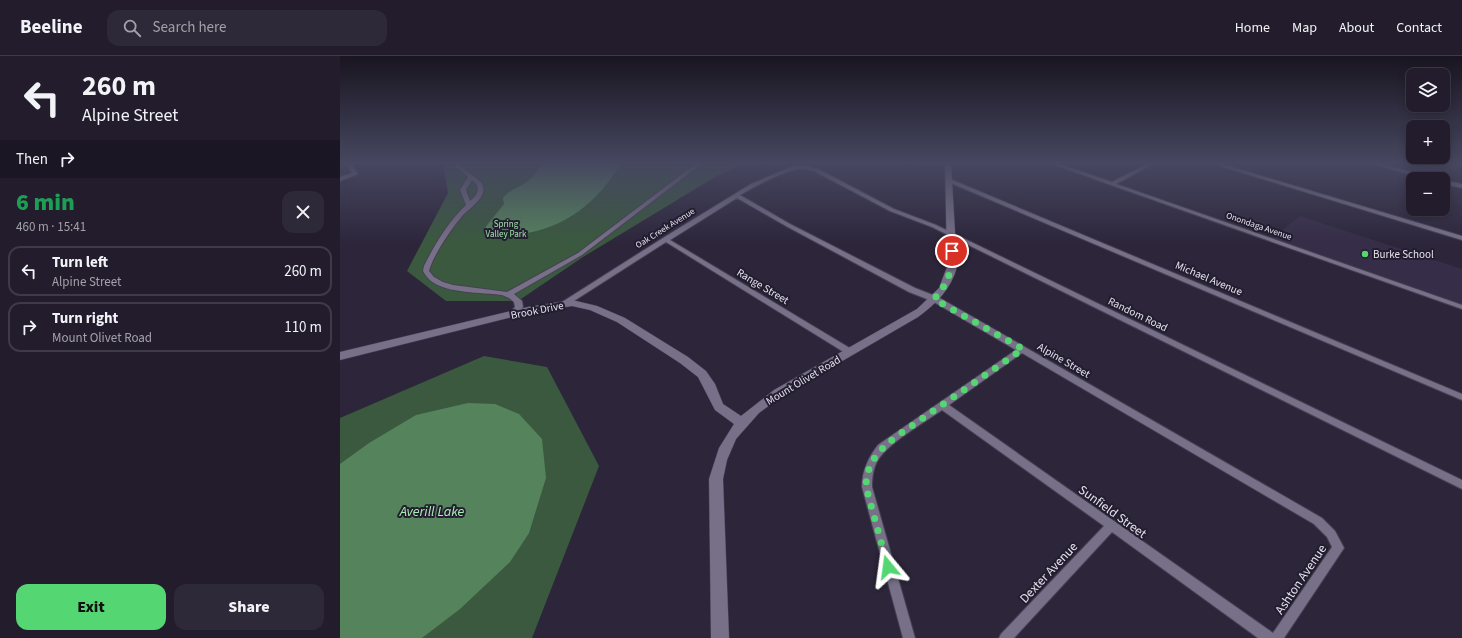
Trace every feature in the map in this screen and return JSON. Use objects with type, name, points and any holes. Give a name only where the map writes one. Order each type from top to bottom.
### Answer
[{"type":"street","points":[[464,189],[469,204]]},
{"type":"street","points":[[480,189],[476,198],[460,213],[445,233],[427,266],[426,271],[432,279],[448,286],[508,295],[518,301],[519,307],[514,314]]},
{"type":"street","points":[[508,295],[591,247],[619,222],[664,189]]},
{"type":"street","name":"Oak Creek Avenue","points":[[563,304],[747,189]]},
{"type":"street","name":"Random Road","points":[[852,189],[892,210],[934,226],[1462,485]]},
{"type":"street","name":"Mount Olivet Road","points":[[720,638],[716,480],[719,464],[726,447],[734,432],[742,423],[756,409],[774,396],[914,315],[941,292],[951,272],[952,235],[949,189]]},
{"type":"street","name":"Michael Avenue","points":[[970,189],[1462,397]]},
{"type":"street","name":"Onondaga Avenue","points":[[1127,189],[1462,307]]},
{"type":"street","points":[[1300,189],[1462,238]]},
{"type":"street","name":"Alpine Street","points":[[736,195],[788,225],[912,290],[934,299],[1023,349],[1318,521],[1332,534]]},
{"type":"street","name":"Range Street","points":[[665,239],[850,352]]},
{"type":"street","name":"Brook Drive","points":[[340,356],[514,314],[563,304],[578,305],[602,312],[621,320],[655,340],[702,374],[709,384],[715,401],[720,407],[742,423]]},
{"type":"street","points":[[909,638],[866,487],[866,476],[869,466],[881,448],[1023,349]]},
{"type":"street","name":"Sunfield Street","points":[[942,405],[1268,638]]},
{"type":"street","name":"Dexter Avenue","points":[[1005,638],[1111,526]]},
{"type":"street","name":"Ashton Avenue","points":[[1277,638],[1338,548],[1332,534]]},
{"type":"shaded area","name":"Burke School","points":[[1300,216],[1462,269],[1462,306],[1271,239]]},
{"type":"green space","name":"Spring Valley Park","points":[[447,189],[695,189],[583,257],[518,301],[446,301],[407,271],[448,193]]},
{"type":"green space","name":"Averill Lake","points":[[484,356],[547,367],[599,466],[532,638],[340,638],[340,418]]},
{"type":"water","points":[[514,189],[602,189],[581,210],[550,227],[532,232],[491,237],[484,229],[504,204],[503,198]]},
{"type":"water","name":"Averill Lake","points":[[468,403],[495,404],[519,414],[542,439],[546,478],[529,533],[510,562],[460,609],[422,638],[340,638],[340,464],[369,443],[416,415]]},
{"type":"place","name":"Burke School","points":[[1365,254]]},
{"type":"route","points":[[888,567],[866,487],[866,476],[869,466],[875,456],[881,448],[897,436],[1023,349],[934,299],[941,292],[949,278],[952,267],[952,251]]}]
